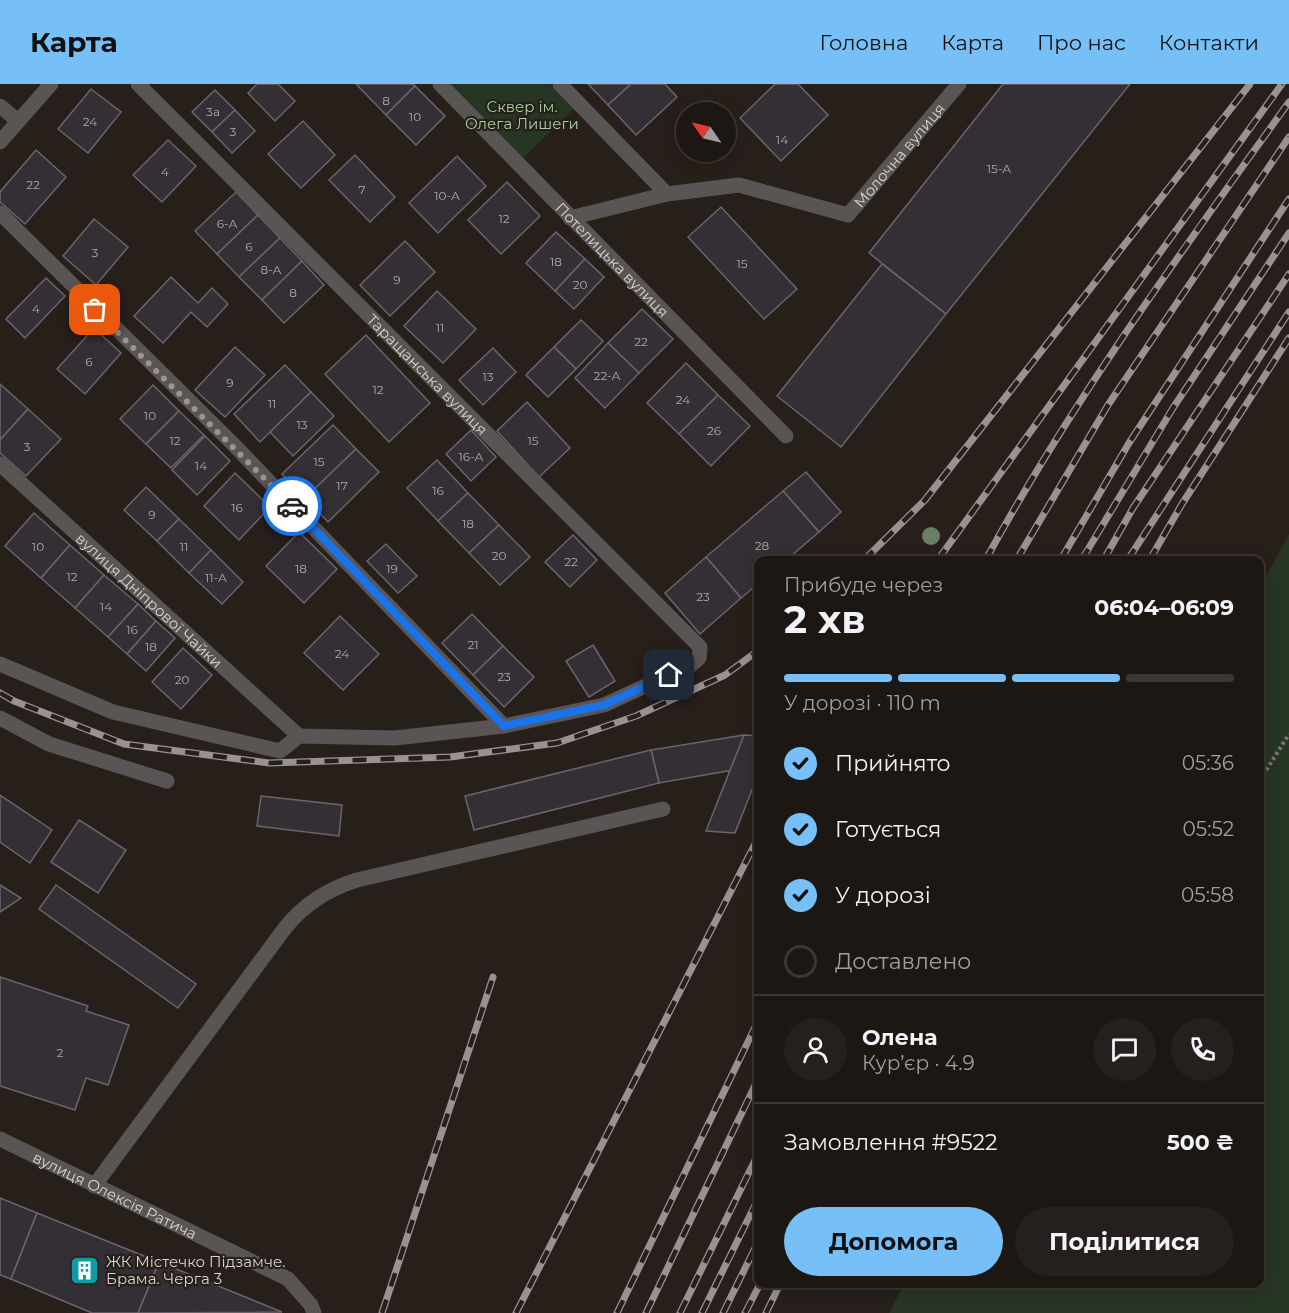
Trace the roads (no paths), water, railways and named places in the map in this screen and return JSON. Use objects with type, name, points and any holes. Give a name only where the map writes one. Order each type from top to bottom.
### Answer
[{"type":"street","points":[[0,142],[51,84]]},
{"type":"street","name":"Таращанська вулиця","points":[[138,84],[700,647],[699,658],[691,665],[604,705],[504,726]]},
{"type":"street","name":"Потелицька вулиця","points":[[440,84],[786,436]]},
{"type":"street","points":[[560,84],[667,194]]},
{"type":"street","name":"Молочна вулиця","points":[[667,194],[739,185],[848,215],[959,84]]},
{"type":"street","points":[[0,106],[18,121]]},
{"type":"street","points":[[570,218],[667,194]]},
{"type":"street","points":[[0,213],[234,445],[504,726]]},
{"type":"street","name":"вулиця Дніпрової Чайки","points":[[0,464],[299,736]]},
{"type":"street","points":[[0,664],[124,715],[280,752],[299,736],[396,738],[504,726]]},
{"type":"street","points":[[0,718],[49,744],[167,781]]},
{"type":"street","points":[[94,1186],[285,928],[299,911],[317,898],[357,880],[663,809]]},
{"type":"street","name":"вулиця Олексія Ратича","points":[[0,1139],[288,1279],[311,1305],[314,1313]]},
{"type":"railway","points":[[868,556],[925,500],[1250,84]]},
{"type":"railway","points":[[941,556],[1282,84]]},
{"type":"railway","points":[[988,556],[1019,501],[1092,384],[1169,270],[1289,102]]},
{"type":"railway","points":[[1019,556],[1108,405],[1289,137]]},
{"type":"railway","points":[[1063,556],[1129,443],[1289,199]]},
{"type":"railway","points":[[1084,556],[1173,408],[1289,233]]},
{"type":"railway","points":[[1106,556],[1133,508],[1289,274]]},
{"type":"railway","points":[[1130,556],[1289,312]]},
{"type":"railway","points":[[1152,556],[1182,504],[1289,338]]},
{"type":"railway","points":[[0,693],[14,701],[124,744],[269,763],[450,757],[557,743],[636,716],[725,675],[754,654]]},
{"type":"railway","points":[[516,1313],[754,846]]},
{"type":"railway","points":[[382,1313],[493,977]]},
{"type":"railway","points":[[617,1313],[754,1029]]},
{"type":"railway","points":[[646,1313],[754,1087]]},
{"type":"railway","points":[[680,1313],[754,1162]]},
{"type":"railway","points":[[702,1313],[754,1207]]},
{"type":"railway","points":[[723,1313],[754,1250]]},
{"type":"railway","points":[[745,1313],[758,1288]]},
{"type":"railway","points":[[766,1313],[778,1288]]},
{"type":"place","name":"ЖК Містечко Підзамче. Брама. Черга 3","points":[[85,1270]]},
{"type":"park label","name":"Сквер ім. Олега Лишеги","points":[[522,114]]}]
